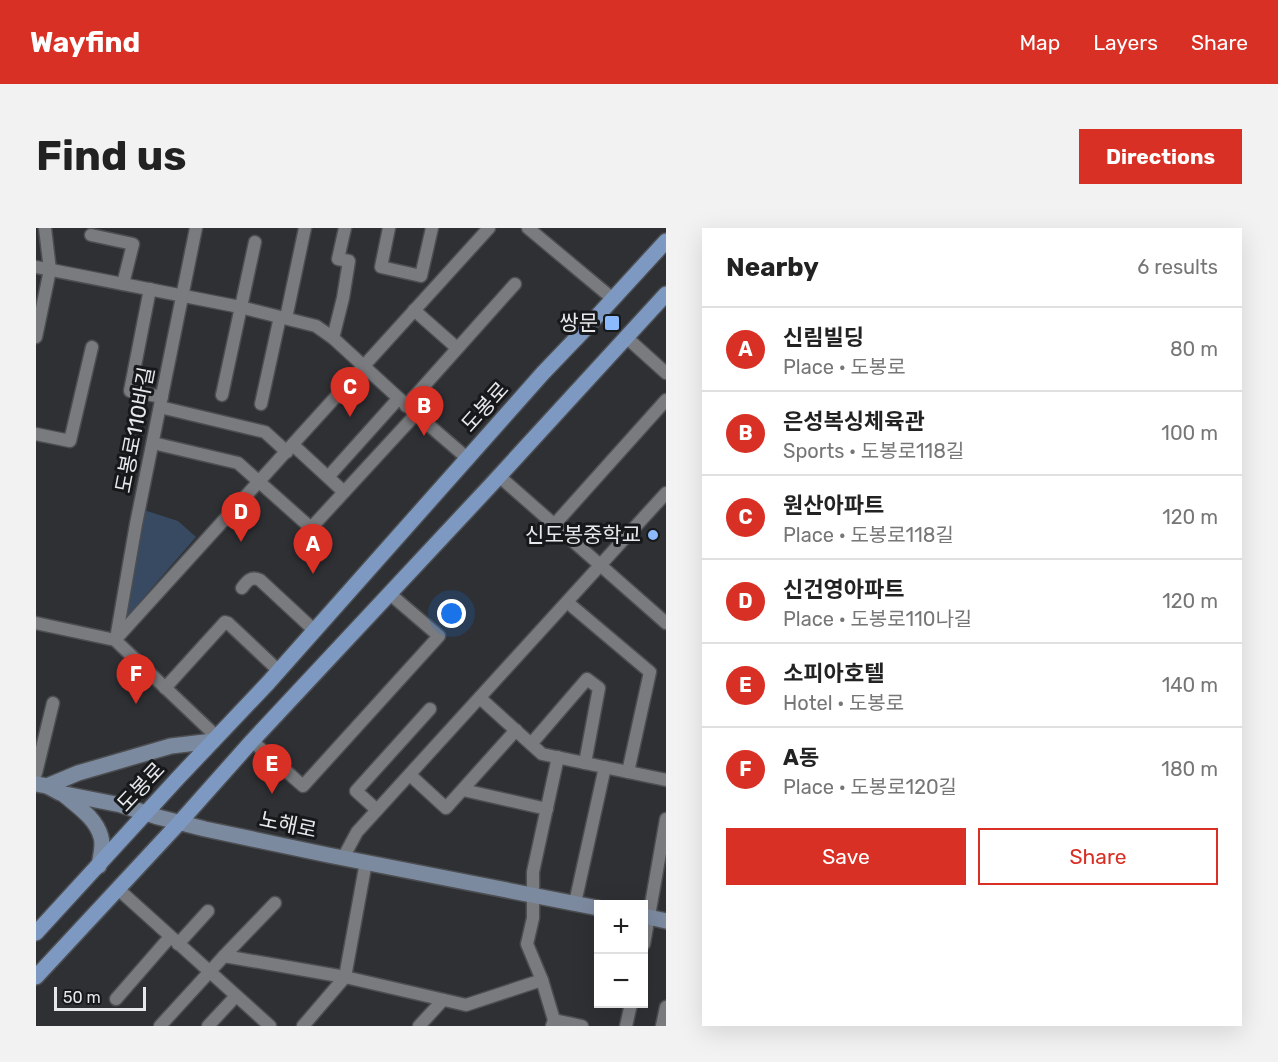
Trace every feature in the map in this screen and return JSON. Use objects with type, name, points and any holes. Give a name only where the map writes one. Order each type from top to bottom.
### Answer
[{"type":"main road","name":"도봉로","points":[[36,933],[279,671],[543,373],[666,241]]},
{"type":"main road","points":[[36,977],[666,294]]},
{"type":"main road","points":[[99,866],[102,838],[95,824],[87,815],[48,788],[78,772],[171,746],[215,739]]},
{"type":"main road","name":"노해로","points":[[48,788],[205,829],[594,907]]},
{"type":"main road","points":[[648,917],[666,921]]},
{"type":"street","points":[[36,338],[50,270],[45,228]]},
{"type":"street","name":"도봉로110바길","points":[[115,640],[196,228]]},
{"type":"street","points":[[261,404],[305,228]]},
{"type":"street","points":[[333,338],[349,261],[338,259],[345,228]]},
{"type":"street","points":[[389,228],[381,267],[421,276],[432,228]]},
{"type":"street","points":[[115,640],[489,228]]},
{"type":"street","points":[[528,228],[613,299]]},
{"type":"street","points":[[91,235],[133,244],[123,284]]},
{"type":"street","points":[[222,395],[255,242]]},
{"type":"street","points":[[36,267],[240,307],[316,326],[333,338],[467,458]]},
{"type":"street","points":[[328,477],[457,348],[515,285]]},
{"type":"street","points":[[150,289],[130,391],[265,432],[290,448],[344,492]]},
{"type":"street","points":[[414,310],[457,348]]},
{"type":"street","points":[[626,337],[666,373]]},
{"type":"street","points":[[36,434],[70,441],[92,347]]},
{"type":"street","points":[[554,525],[666,400]]},
{"type":"street","points":[[153,443],[238,462],[311,528],[416,414]]},
{"type":"street","points":[[499,477],[666,623]]},
{"type":"street","points":[[343,858],[357,832],[666,493]]},
{"type":"street","points":[[242,588],[250,579],[260,580],[315,631]]},
{"type":"street","points":[[252,741],[303,786],[439,636],[390,594]]},
{"type":"street","points":[[567,602],[650,672],[628,772]]},
{"type":"street","points":[[165,688],[225,622],[279,671]]},
{"type":"street","points":[[36,623],[115,640],[215,739]]},
{"type":"street","points":[[124,677],[137,662]]},
{"type":"street","points":[[531,744],[587,679],[599,687],[585,763]]},
{"type":"street","points":[[480,698],[542,754],[666,780]]},
{"type":"street","points":[[36,773],[53,702]]},
{"type":"street","points":[[377,810],[356,791],[430,709]]},
{"type":"street","points":[[410,775],[446,808],[516,730]]},
{"type":"street","points":[[558,757],[533,872],[533,918],[527,944],[542,980],[553,1023],[582,1026]]},
{"type":"street","points":[[575,903],[605,767]]},
{"type":"street","points":[[463,790],[547,809]]},
{"type":"street","points":[[648,907],[666,819]]},
{"type":"street","points":[[303,1026],[345,977],[366,862]]},
{"type":"street","points":[[118,889],[270,1026]]},
{"type":"street","points":[[160,1026],[274,903]]},
{"type":"street","points":[[116,999],[174,940],[208,911]]},
{"type":"street","points":[[224,956],[345,977],[466,1005],[542,980]]},
{"type":"street","points":[[208,1026],[236,996]]},
{"type":"street","points":[[419,1026],[443,1000]]},
{"type":"street","points":[[662,1026],[666,1007]]},
{"type":"street","points":[[626,1026],[630,1008]]},
{"type":"shaded area","points":[[144,510],[178,521],[196,537],[124,620]]},
{"type":"place","name":"쌍문","points":[[612,323]]},
{"type":"place","name":"원산아파트","points":[[350,417]]},
{"type":"place","name":"은성복싱체육관","points":[[424,436]]},
{"type":"place","name":"신도봉중학교","points":[[653,535]]},
{"type":"place","name":"신건영아파트","points":[[241,542]]},
{"type":"place","name":"신림빌딩","points":[[313,574]]},
{"type":"place","name":"A동","points":[[136,704]]},
{"type":"place","name":"소피아호텔","points":[[272,794]]}]
